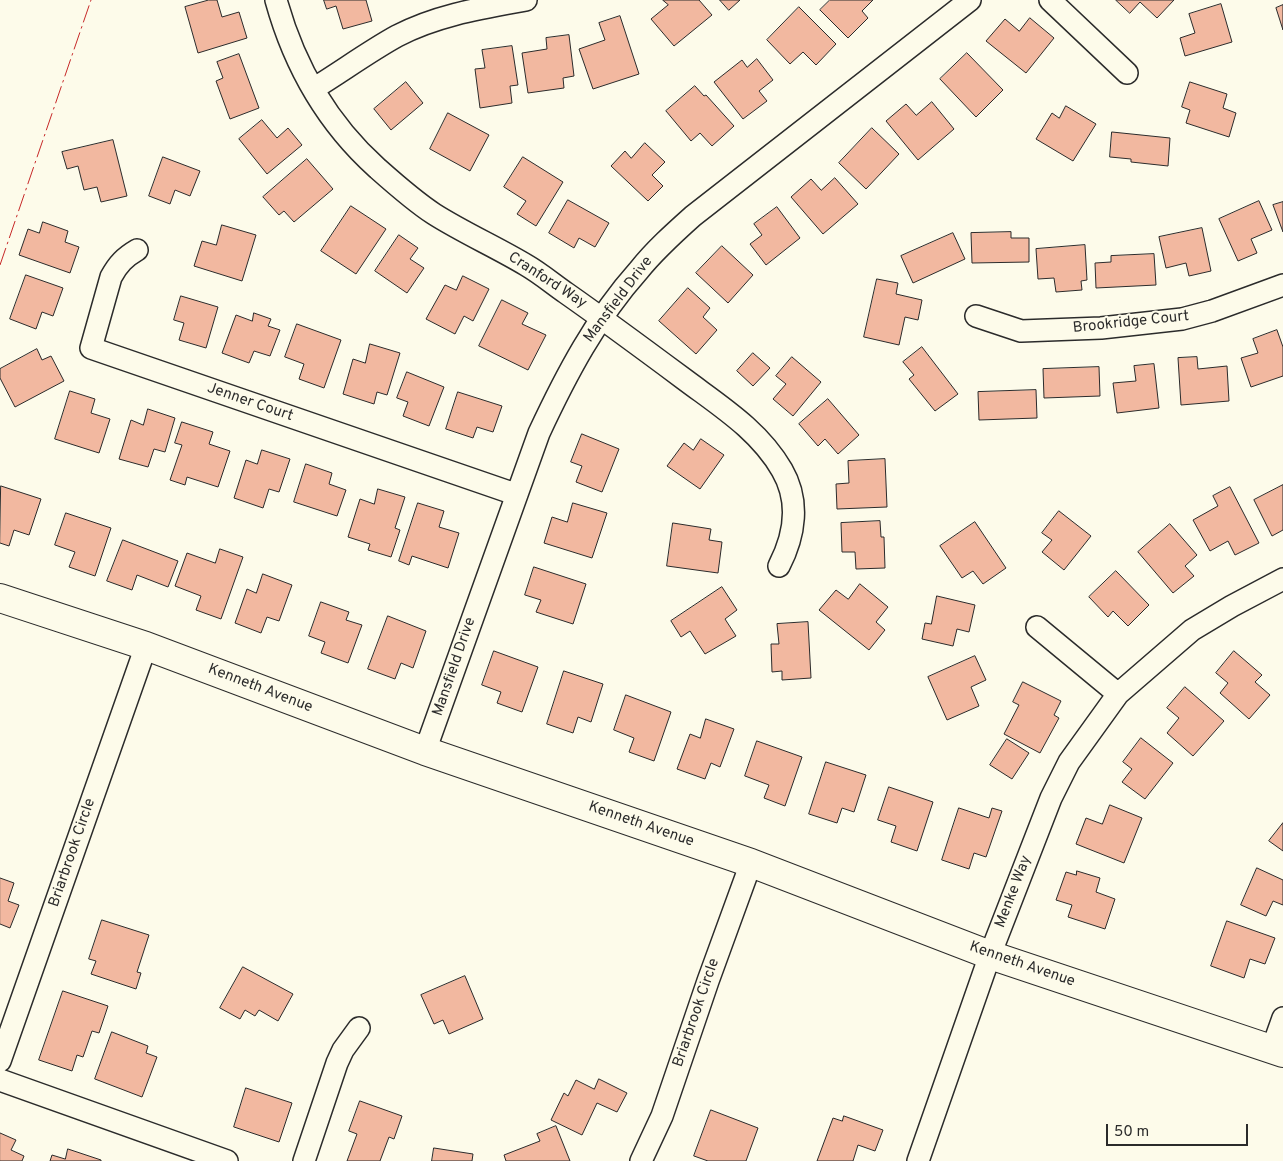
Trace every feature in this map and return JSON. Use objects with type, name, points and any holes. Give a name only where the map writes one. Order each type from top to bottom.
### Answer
[{"type":"main road","name":"Kenneth Avenue","points":[[0,598],[146,646],[425,751],[751,863],[990,955],[1277,1051]]},
{"type":"street","name":"Cranford Way","points":[[276,0],[284,30],[298,62],[313,89],[331,118],[376,168],[434,214],[527,266],[602,317],[743,423],[768,449],[788,483],[794,511],[791,540],[779,566]]},
{"type":"street","points":[[313,89],[398,36],[429,23],[462,12],[526,0]]},
{"type":"street","name":"Mansfield Drive","points":[[425,751],[515,494],[539,432],[559,390],[602,317],[658,248],[693,216],[970,0]]},
{"type":"street","points":[[1050,0],[1127,73]]},
{"type":"street","name":"Jenner Court","points":[[137,250],[116,267],[111,277],[91,348],[515,494]]},
{"type":"street","name":"Brookridge Court","points":[[976,316],[1021,331],[1101,328],[1182,319],[1212,312],[1283,284]]},
{"type":"street","name":"Menke Way","points":[[918,1161],[990,955],[1051,798],[1069,762],[1118,694],[1192,630],[1283,579]]},
{"type":"street","points":[[1037,627],[1118,694]]},
{"type":"street","name":"Briarbrook Circle","points":[[0,1061],[146,646]]},
{"type":"street","name":"Briarbrook Circle","points":[[641,1161],[662,1116],[751,863]]},
{"type":"street","points":[[1277,1051],[1283,1018]]},
{"type":"street","points":[[304,1161],[337,1063],[350,1038],[359,1028]]},
{"type":"street","points":[[0,1080],[226,1161]]},
{"type":"building","points":[[209,0],[217,0],[222,17],[239,12],[247,38],[198,53],[185,7]]},
{"type":"building","points":[[324,0],[366,0],[372,21],[343,29],[336,6],[327,9]]},
{"type":"building","points":[[663,0],[699,0],[712,15],[674,46],[651,19],[668,5]]},
{"type":"building","points":[[720,0],[740,0],[729,10]]},
{"type":"building","points":[[830,0],[873,0],[862,11],[868,18],[848,38],[820,10]]},
{"type":"building","points":[[1116,0],[1174,0],[1157,18],[1140,2],[1130,13]]},
{"type":"building","points":[[1221,4],[1232,42],[1185,56],[1180,38],[1195,33],[1189,14]]},
{"type":"building","points":[[1283,5],[1283,30],[1276,8]]},
{"type":"building","points":[[799,7],[836,44],[816,65],[803,52],[790,64],[767,40]]},
{"type":"building","points":[[620,16],[639,74],[593,89],[579,49],[605,40],[599,23]]},
{"type":"building","points":[[1030,18],[1054,38],[1026,73],[986,41],[1005,19],[1019,31]]},
{"type":"building","points":[[569,35],[574,76],[563,78],[564,88],[528,93],[522,53],[547,49],[546,38]]},
{"type":"building","points":[[512,46],[518,85],[510,86],[512,103],[480,108],[475,69],[485,68],[482,50]]},
{"type":"building","points":[[967,53],[1003,90],[976,117],[940,79]]},
{"type":"building","points":[[239,54],[259,108],[230,119],[216,81],[223,78],[217,62]]},
{"type":"building","points":[[757,59],[773,80],[759,91],[767,101],[743,119],[714,82],[742,60],[747,67]]},
{"type":"building","points":[[406,82],[423,103],[391,130],[374,109]]},
{"type":"building","points":[[1190,82],[1227,94],[1223,108],[1236,113],[1229,137],[1186,123],[1190,110],[1182,107]]},
{"type":"building","points":[[695,86],[704,96],[706,95],[734,126],[712,146],[700,133],[691,141],[666,111]]},
{"type":"building","points":[[932,102],[954,129],[918,160],[886,121],[906,104],[916,115]]},
{"type":"building","points":[[1066,106],[1096,124],[1073,161],[1036,139],[1052,113],[1059,118]]},
{"type":"building","points":[[448,113],[489,135],[470,171],[430,149]]},
{"type":"building","points":[[262,120],[277,138],[288,128],[302,145],[267,174],[239,139]]},
{"type":"building","points":[[872,128],[899,154],[866,189],[839,163]]},
{"type":"building","points":[[1112,132],[1170,138],[1168,166],[1131,162],[1131,159],[1110,157]]},
{"type":"building","points":[[113,140],[127,196],[101,202],[97,187],[84,190],[78,166],[67,169],[62,152]]},
{"type":"building","points":[[645,143],[665,162],[652,175],[663,186],[648,201],[611,166],[625,151],[631,158]]},
{"type":"building","points":[[163,157],[200,171],[190,196],[175,190],[170,204],[149,196]]},
{"type":"building","points":[[523,157],[563,182],[536,226],[517,214],[526,201],[504,187]]},
{"type":"building","points":[[307,159],[333,189],[294,222],[284,211],[279,215],[263,197]]},
{"type":"building","points":[[835,178],[858,204],[823,234],[791,197],[811,179],[821,190]]},
{"type":"building","points":[[568,200],[609,223],[595,247],[579,238],[574,248],[549,233]]},
{"type":"building","points":[[1259,201],[1272,230],[1251,239],[1257,253],[1238,261],[1219,219]]},
{"type":"building","points":[[1283,202],[1283,232],[1273,205]]},
{"type":"building","points":[[351,206],[386,229],[356,274],[321,251]]},
{"type":"building","points":[[777,207],[800,238],[766,265],[750,244],[762,235],[754,224]]},
{"type":"building","points":[[43,222],[68,231],[65,242],[79,247],[70,273],[19,255],[28,229],[39,233]]},
{"type":"building","points":[[222,225],[256,235],[242,281],[194,266],[202,241],[216,245]]},
{"type":"building","points":[[1202,228],[1211,271],[1189,276],[1186,263],[1166,268],[1159,237]]},
{"type":"building","points":[[1011,232],[1011,238],[1029,238],[1029,262],[972,263],[971,233]]},
{"type":"building","points":[[953,233],[965,259],[913,283],[901,256]]},
{"type":"building","points":[[399,235],[418,248],[410,259],[424,268],[407,293],[375,271]]},
{"type":"building","points":[[1085,245],[1087,280],[1081,281],[1082,290],[1056,292],[1054,278],[1038,279],[1036,249]]},
{"type":"building","points":[[722,246],[753,275],[728,303],[696,273]]},
{"type":"building","points":[[1154,254],[1156,285],[1096,288],[1095,263],[1111,262],[1111,256]]},
{"type":"building","points":[[26,275],[63,288],[53,316],[42,312],[36,329],[10,319]]},
{"type":"building","points":[[463,276],[489,289],[473,321],[464,316],[455,334],[426,319],[445,285],[456,290]]},
{"type":"building","points":[[877,279],[898,283],[896,294],[922,300],[918,320],[905,317],[899,345],[864,337]]},
{"type":"building","points":[[688,288],[710,308],[703,317],[717,330],[696,354],[659,321]]},
{"type":"building","points":[[181,296],[218,307],[206,348],[179,340],[184,323],[174,320]]},
{"type":"building","points":[[502,300],[528,313],[522,324],[546,335],[528,370],[479,346]]},
{"type":"building","points":[[254,313],[271,319],[268,326],[280,330],[270,356],[254,351],[249,363],[222,353],[236,315],[252,321]]},
{"type":"building","points":[[297,324],[341,340],[324,388],[299,379],[304,364],[285,357]]},
{"type":"building","points":[[1277,330],[1283,347],[1283,376],[1251,387],[1241,358],[1258,353],[1253,339]]},
{"type":"building","points":[[370,344],[400,353],[387,395],[377,392],[374,404],[343,394],[353,359],[365,363]]},
{"type":"building","points":[[922,347],[958,394],[935,411],[909,379],[914,375],[903,362]]},
{"type":"building","points":[[37,349],[42,360],[51,356],[64,381],[15,407],[0,378],[0,369]]},
{"type":"building","points":[[753,353],[770,368],[753,386],[737,371]]},
{"type":"building","points":[[792,357],[821,382],[793,416],[773,399],[786,384],[776,376]]},
{"type":"building","points":[[1197,357],[1198,369],[1227,366],[1229,401],[1181,405],[1178,358]]},
{"type":"building","points":[[1154,364],[1159,408],[1117,413],[1113,383],[1136,381],[1134,366]]},
{"type":"building","points":[[1099,367],[1100,396],[1044,398],[1043,369]]},
{"type":"building","points":[[407,372],[444,387],[429,426],[403,416],[408,402],[397,398]]},
{"type":"building","points":[[1036,390],[1037,418],[979,420],[978,392]]},
{"type":"building","points":[[70,391],[95,399],[91,413],[110,419],[99,453],[55,439]]},
{"type":"building","points":[[458,392],[502,406],[493,432],[477,427],[473,438],[446,429]]},
{"type":"building","points":[[828,399],[859,435],[838,454],[825,439],[818,446],[799,424]]},
{"type":"building","points":[[148,409],[175,418],[165,452],[154,449],[148,467],[119,459],[131,420],[143,425]]},
{"type":"building","points":[[182,422],[213,432],[209,444],[230,451],[218,487],[187,477],[185,485],[170,480],[182,445],[175,443]]},
{"type":"building","points":[[582,434],[619,449],[602,492],[576,482],[582,466],[571,462]]},
{"type":"building","points":[[701,439],[724,455],[700,489],[667,466],[684,443],[693,450]]},
{"type":"building","points":[[262,450],[290,459],[279,492],[269,489],[263,508],[234,498],[246,460],[257,464]]},
{"type":"building","points":[[885,459],[887,507],[837,509],[836,484],[849,483],[848,461]]},
{"type":"building","points":[[306,464],[332,473],[329,484],[346,490],[337,516],[294,502]]},
{"type":"building","points":[[1283,485],[1283,530],[1272,536],[1254,500]]},
{"type":"building","points":[[1,486],[41,499],[29,535],[14,530],[9,546],[0,543]]},
{"type":"building","points":[[1230,487],[1259,543],[1235,555],[1228,541],[1210,551],[1193,520],[1218,506],[1213,496]]},
{"type":"building","points":[[378,489],[405,497],[395,528],[400,530],[391,557],[368,550],[370,544],[348,537],[360,499],[374,504]]},
{"type":"building","points":[[418,503],[444,511],[439,527],[459,533],[448,568],[412,556],[409,565],[399,561]]},
{"type":"building","points":[[573,503],[607,513],[592,558],[544,543],[552,517],[567,522]]},
{"type":"building","points":[[1059,511],[1091,536],[1064,570],[1042,552],[1052,540],[1042,533]]},
{"type":"building","points":[[66,513],[111,528],[95,576],[69,567],[75,552],[55,545]]},
{"type":"building","points":[[880,521],[881,537],[884,537],[885,568],[856,569],[855,552],[842,552],[841,523]]},
{"type":"building","points":[[975,522],[1006,568],[983,584],[973,571],[962,578],[940,546]]},
{"type":"building","points":[[673,523],[711,529],[709,540],[722,542],[718,573],[667,566]]},
{"type":"building","points":[[1170,524],[1197,555],[1185,566],[1194,576],[1173,593],[1138,552]]},
{"type":"building","points":[[123,540],[178,561],[168,587],[137,575],[132,590],[107,581]]},
{"type":"building","points":[[220,549],[243,557],[221,619],[196,610],[201,596],[175,586],[187,553],[215,563]]},
{"type":"building","points":[[534,567],[586,584],[573,624],[536,612],[541,600],[525,595]]},
{"type":"building","points":[[1116,571],[1149,605],[1128,626],[1113,611],[1108,617],[1089,597]]},
{"type":"building","points":[[263,574],[292,585],[279,621],[267,617],[261,633],[235,623],[247,589],[256,593]]},
{"type":"building","points":[[860,584],[888,607],[876,622],[885,630],[869,650],[819,610],[836,590],[848,599]]},
{"type":"building","points":[[722,587],[737,610],[725,619],[736,636],[705,654],[690,631],[681,637],[671,621]]},
{"type":"building","points":[[937,596],[975,605],[969,632],[957,629],[953,646],[922,639],[925,623],[931,624]]},
{"type":"building","points":[[321,602],[349,612],[346,620],[362,625],[348,663],[321,653],[325,642],[309,636]]},
{"type":"building","points":[[388,616],[426,631],[413,668],[401,663],[395,679],[368,669]]},
{"type":"building","points":[[808,622],[811,678],[782,680],[782,671],[772,672],[771,644],[779,644],[777,624]]},
{"type":"building","points":[[494,651],[538,667],[522,712],[497,703],[501,692],[482,685]]},
{"type":"building","points":[[1234,651],[1262,675],[1255,682],[1270,695],[1249,719],[1220,693],[1228,683],[1216,673]]},
{"type":"building","points":[[975,656],[986,680],[971,687],[979,706],[947,720],[928,677]]},
{"type":"building","points":[[564,671],[603,684],[591,722],[578,717],[573,733],[547,724]]},
{"type":"building","points":[[1023,682],[1061,701],[1054,715],[1059,718],[1040,753],[1004,734],[1019,705],[1013,702]]},
{"type":"building","points":[[1185,687],[1224,721],[1193,756],[1167,733],[1179,718],[1167,708]]},
{"type":"building","points":[[626,695],[671,712],[654,761],[629,752],[634,738],[614,730]]},
{"type":"building","points":[[706,719],[734,729],[720,767],[711,763],[705,779],[677,769],[690,734],[700,738]]},
{"type":"building","points":[[1141,738],[1173,763],[1145,799],[1122,782],[1132,769],[1123,762]]},
{"type":"building","points":[[1007,739],[1029,753],[1012,779],[990,765]]},
{"type":"building","points":[[757,741],[802,757],[785,806],[764,798],[769,785],[745,776]]},
{"type":"building","points":[[826,762],[866,775],[854,812],[842,808],[837,823],[809,814]]},
{"type":"building","points":[[889,787],[933,802],[917,851],[891,842],[896,826],[878,820]]},
{"type":"building","points":[[1110,805],[1142,818],[1124,863],[1076,844],[1086,818],[1102,824]]},
{"type":"building","points":[[959,808],[989,818],[992,808],[1002,811],[986,857],[974,853],[969,869],[942,860]]},
{"type":"building","points":[[1283,823],[1283,851],[1269,841]]},
{"type":"building","points":[[1257,868],[1283,880],[1283,905],[1273,901],[1266,916],[1241,905]]},
{"type":"building","points":[[1077,871],[1100,878],[1096,892],[1115,899],[1105,929],[1068,917],[1072,905],[1056,900],[1066,872],[1076,875]]},
{"type":"building","points":[[0,878],[14,883],[8,901],[19,905],[10,928],[0,924]]},
{"type":"building","points":[[102,920],[149,935],[137,972],[141,973],[136,989],[91,974],[96,961],[89,959]]},
{"type":"building","points":[[1227,921],[1275,938],[1265,964],[1250,959],[1244,978],[1211,966]]},
{"type":"building","points":[[243,967],[293,994],[278,1021],[259,1010],[255,1016],[245,1010],[240,1019],[220,1008]]},
{"type":"building","points":[[465,976],[483,1019],[449,1034],[443,1020],[434,1024],[421,995]]},
{"type":"building","points":[[63,991],[108,1006],[99,1033],[92,1031],[83,1057],[77,1055],[72,1071],[39,1060]]},
{"type":"building","points":[[112,1032],[148,1046],[146,1053],[157,1057],[142,1097],[95,1079]]},
{"type":"building","points":[[599,1079],[627,1093],[617,1112],[597,1103],[582,1135],[551,1120],[564,1093],[568,1096],[576,1080],[594,1089]]},
{"type":"building","points":[[246,1088],[292,1103],[279,1142],[234,1127]]},
{"type":"building","points":[[360,1101],[402,1116],[394,1139],[389,1137],[380,1161],[347,1161],[357,1134],[349,1131]]},
{"type":"building","points":[[711,1110],[758,1128],[746,1161],[708,1161],[694,1156]]},
{"type":"building","points":[[844,1116],[883,1130],[875,1151],[858,1145],[853,1161],[817,1161],[833,1118],[842,1121]]},
{"type":"building","points":[[556,1126],[570,1161],[506,1161],[504,1155],[540,1141],[537,1134]]},
{"type":"building","points":[[0,1133],[16,1140],[11,1150],[24,1156],[22,1161],[0,1161]]},
{"type":"building","points":[[434,1148],[473,1154],[472,1161],[432,1161]]},
{"type":"building","points":[[68,1149],[101,1161],[50,1161],[52,1155],[65,1159]]},
{"type":"power","points":[[0,265],[91,0]]}]
